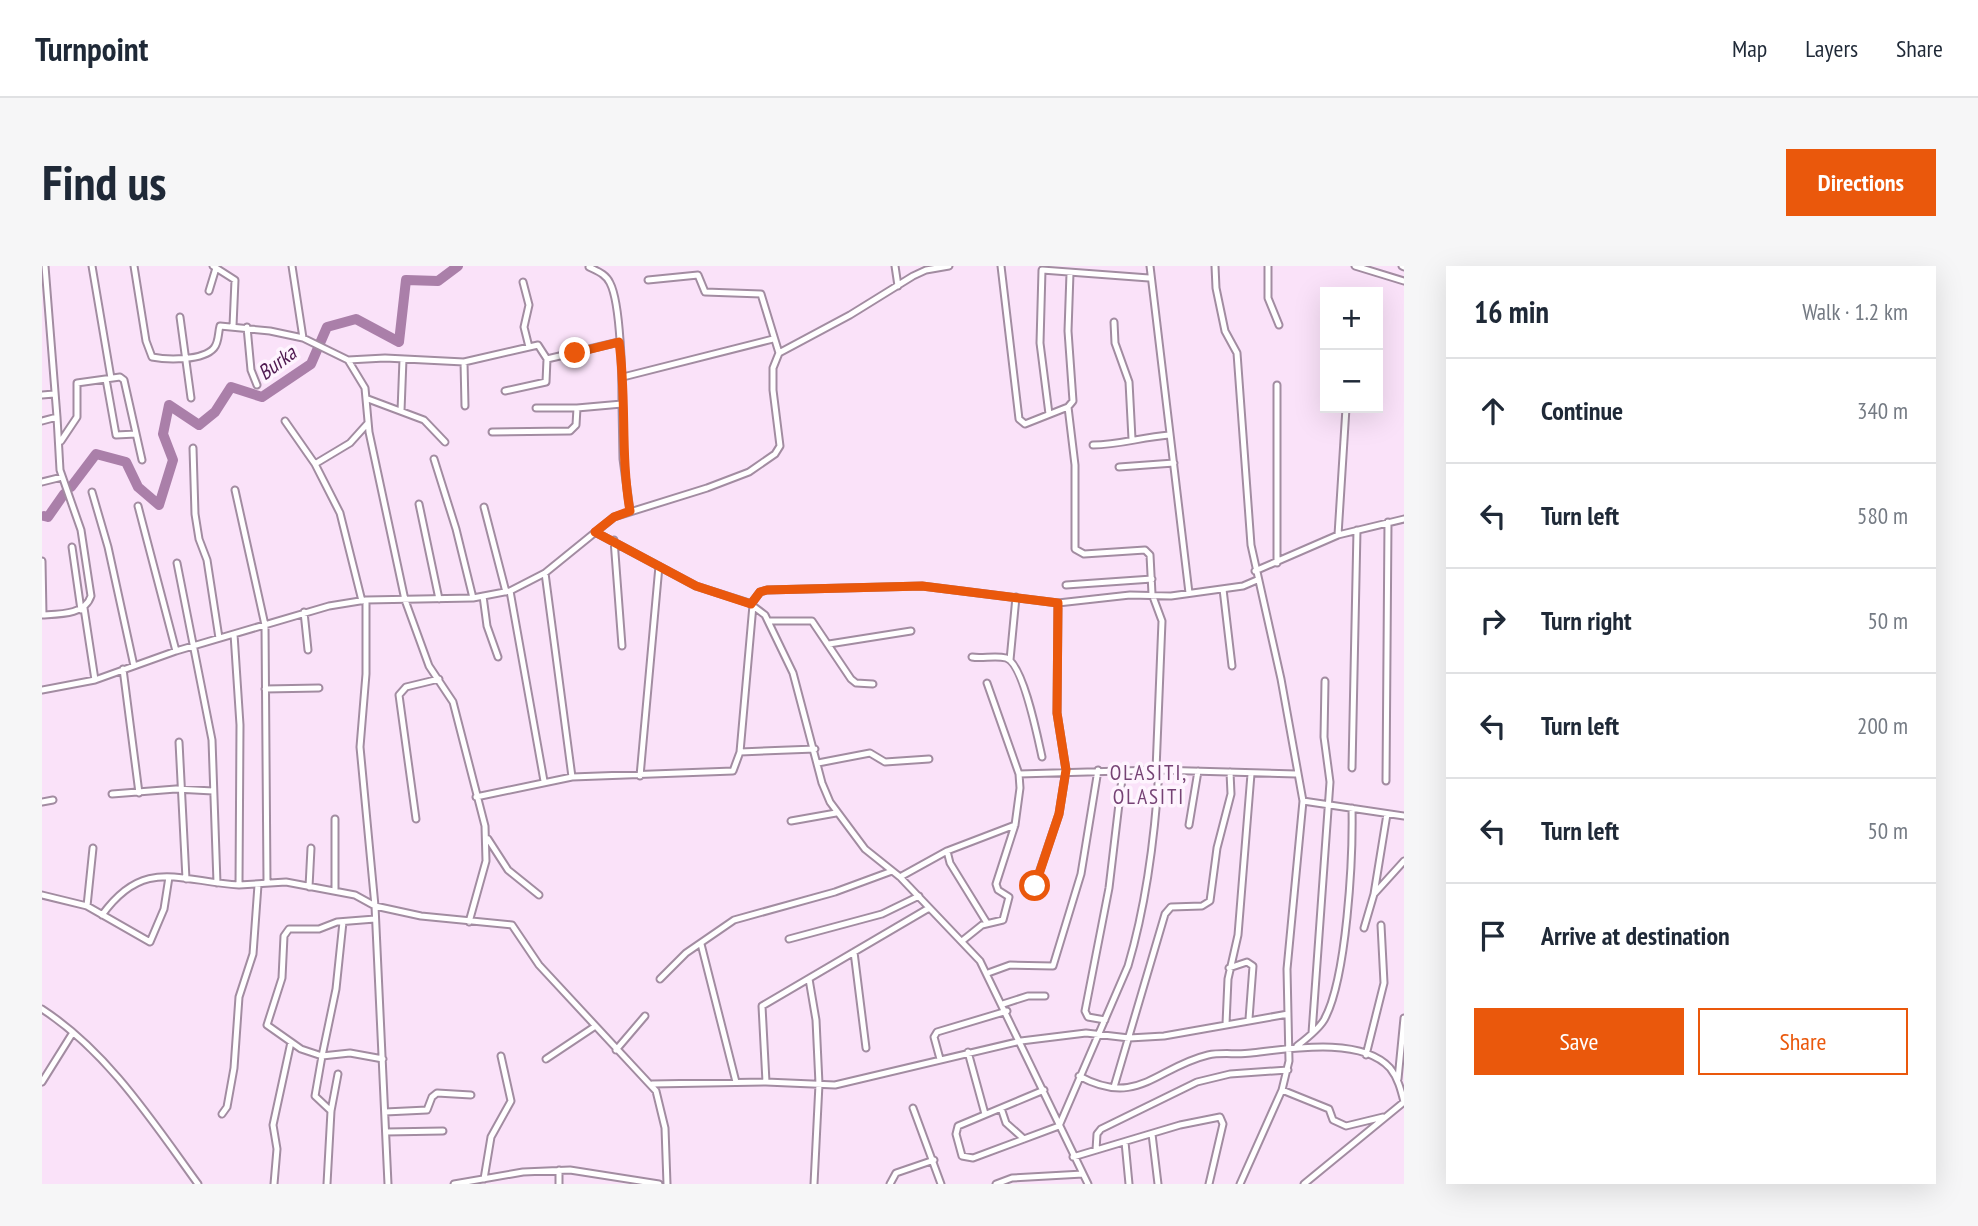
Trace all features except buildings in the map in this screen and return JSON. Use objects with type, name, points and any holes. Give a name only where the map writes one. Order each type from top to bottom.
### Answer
[{"type":"street","points":[[45,266],[62,477],[81,530],[86,558],[90,596],[83,609]]},
{"type":"street","points":[[92,266],[116,435],[136,434]]},
{"type":"street","points":[[134,266],[150,356],[188,357],[212,350],[220,326],[247,327],[303,338],[348,359],[464,362],[489,359],[541,346],[547,359],[546,383],[505,391]]},
{"type":"street","points":[[292,266],[303,338]]},
{"type":"street","points":[[895,266],[898,286]]},
{"type":"street","points":[[779,353],[926,270],[949,266]]},
{"type":"street","points":[[1001,266],[1019,419],[1025,424],[1068,407]]},
{"type":"street","points":[[1112,276],[1113,266]]},
{"type":"street","points":[[1150,266],[1149,278],[1188,593]]},
{"type":"street","points":[[1214,266],[1225,331],[1237,353],[1247,514],[1255,571],[1280,680],[1303,801],[1288,954],[1288,1014],[1294,1047],[1282,1090],[1240,1184]]},
{"type":"street","points":[[1268,266],[1268,298],[1279,325]]},
{"type":"street","points":[[1355,266],[1404,281]]},
{"type":"street","points":[[209,291],[217,267],[231,276],[236,284],[233,326]]},
{"type":"street","points":[[589,267],[601,272],[611,285],[622,377],[622,459],[630,511]]},
{"type":"street","points":[[1049,414],[1040,343],[1040,274],[1046,268],[1070,273],[1149,278]]},
{"type":"street","points":[[1044,1090],[956,1128],[965,1158],[1059,1126],[1128,966],[1139,926],[1153,843],[1162,621],[1153,594],[1150,555],[1145,550],[1084,554],[1074,549],[1075,465],[1068,407],[1073,398],[1068,331],[1070,273]]},
{"type":"street","points":[[42,690],[95,680],[176,651],[304,612],[364,601],[472,598],[508,591],[545,573],[614,517],[749,472],[775,454],[780,434],[774,368],[779,353],[761,295],[705,292],[698,275],[648,280]]},
{"type":"street","points":[[523,282],[529,305],[524,327],[529,347]]},
{"type":"street","points":[[180,317],[188,357],[191,398]]},
{"type":"street","points":[[1114,322],[1115,343],[1130,390],[1132,439]]},
{"type":"street","points":[[247,327],[249,361],[257,385]]},
{"type":"street","points":[[622,377],[773,339]]},
{"type":"street","points":[[547,359],[619,342]]},
{"type":"street","points":[[348,359],[363,383],[368,399],[368,423],[405,600],[429,666],[456,710],[486,836],[508,870],[539,895]]},
{"type":"street","points":[[401,411],[403,359]]},
{"type":"street","points":[[464,362],[465,406]]},
{"type":"street","points":[[42,363],[52,363]]},
{"type":"street","points":[[60,442],[78,416],[78,383],[120,377],[124,380],[142,460]]},
{"type":"street","points":[[1277,563],[1278,386]]},
{"type":"street","points":[[42,395],[54,394]]},
{"type":"street","points":[[368,399],[430,424],[445,442]]},
{"type":"street","points":[[536,408],[622,404]]},
{"type":"street","points":[[492,432],[570,431],[576,425],[577,408]]},
{"type":"street","points":[[1338,535],[1346,413]]},
{"type":"street","points":[[42,421],[57,416]]},
{"type":"street","points":[[285,421],[315,464],[340,513],[364,601],[366,674],[360,747],[375,906],[388,1184]]},
{"type":"street","points":[[315,464],[350,443],[368,423]]},
{"type":"street","points":[[1093,445],[1121,444],[1132,439],[1169,435]]},
{"type":"street","points":[[193,448],[195,514],[199,539],[207,560],[219,638]]},
{"type":"street","points":[[434,458],[456,528],[472,598]]},
{"type":"street","points":[[1119,467],[1174,463]]},
{"type":"street","points":[[42,482],[62,477]]},
{"type":"street","points":[[235,490],[265,625],[267,882]]},
{"type":"street","points":[[92,492],[108,547],[134,666]]},
{"type":"street","points":[[419,504],[439,599]]},
{"type":"street","points":[[138,506],[176,651]]},
{"type":"street","points":[[484,507],[508,591],[544,781]]},
{"type":"street","points":[[1255,571],[1338,535],[1404,519]]},
{"type":"street","points":[[1386,781],[1388,522]]},
{"type":"street","points":[[1352,768],[1357,530]]},
{"type":"street","points":[[595,532],[704,590],[752,605],[769,621],[793,673],[825,792],[836,813],[865,849],[919,896],[988,973],[1088,1184]]},
{"type":"street","points":[[614,540],[622,646]]},
{"type":"street","points":[[72,547],[95,680]]},
{"type":"street","points":[[42,561],[43,615],[83,609]]},
{"type":"street","points":[[177,563],[212,740],[217,883]]},
{"type":"street","points":[[640,776],[659,566]]},
{"type":"street","points":[[545,573],[572,777]]},
{"type":"street","points":[[1066,585],[1152,579]]},
{"type":"street","points":[[476,797],[572,777],[730,772],[737,766],[740,752],[752,605],[760,592],[767,590],[932,586],[1058,603],[1153,594],[1166,597],[1223,589],[1257,580]]},
{"type":"street","points":[[1223,589],[1232,666]]},
{"type":"street","points":[[483,596],[487,626],[498,656]]},
{"type":"street","points":[[1016,597],[1010,660],[1024,690],[1042,757]]},
{"type":"street","points":[[1035,886],[1059,814],[1066,770],[1057,713],[1058,603]]},
{"type":"street","points":[[304,612],[308,650]]},
{"type":"street","points":[[769,621],[812,621],[853,682],[873,684]]},
{"type":"street","points":[[829,644],[911,631]]},
{"type":"street","points":[[234,634],[240,726],[239,885]]},
{"type":"street","points":[[972,657],[1010,660]]},
{"type":"street","points":[[123,669],[139,793]]},
{"type":"street","points":[[416,818],[399,695],[406,687],[439,679]]},
{"type":"street","points":[[1312,1033],[1330,803],[1330,778],[1324,737],[1325,681]]},
{"type":"street","points":[[962,941],[987,923],[1001,921],[1004,916],[1009,897],[998,890],[996,884],[1020,803],[1019,774],[986,682]]},
{"type":"street","points":[[265,689],[319,688]]},
{"type":"street","points":[[179,743],[186,879]]},
{"type":"street","points":[[740,752],[815,749]]},
{"type":"street","points":[[818,763],[870,753],[885,762],[929,759]]},
{"type":"street","points":[[1019,774],[1098,769],[1297,774]]},
{"type":"street","points":[[988,973],[1010,965],[1053,966],[1072,914],[1098,769]]},
{"type":"street","points":[[1105,1020],[1088,1017],[1084,1011],[1109,888],[1123,770]]},
{"type":"street","points":[[1189,825],[1198,771]]},
{"type":"street","points":[[1114,1087],[1167,910],[1175,906],[1202,906],[1210,901],[1217,848],[1229,804],[1230,772]]},
{"type":"street","points":[[1226,1024],[1229,968],[1238,935],[1251,774]]},
{"type":"street","points":[[112,794],[183,789],[213,791]]},
{"type":"street","points":[[42,802],[53,800]]},
{"type":"street","points":[[1303,801],[1404,816]]},
{"type":"street","points":[[1294,1047],[1325,1018],[1336,983],[1353,860],[1352,808]]},
{"type":"street","points":[[791,821],[836,813]]},
{"type":"street","points":[[1364,928],[1374,894],[1387,814]]},
{"type":"street","points":[[335,819],[335,891]]},
{"type":"street","points":[[900,877],[947,851],[1015,825]]},
{"type":"street","points":[[469,922],[483,872],[486,836]]},
{"type":"street","points":[[87,906],[93,848]]},
{"type":"street","points":[[309,887],[310,848]]},
{"type":"street","points":[[947,851],[950,863],[987,923]]},
{"type":"street","points":[[1374,894],[1404,861]]},
{"type":"street","points":[[660,979],[686,953],[734,920],[835,892],[892,871]]},
{"type":"street","points":[[42,895],[87,906],[150,942],[164,909],[169,877]]},
{"type":"street","points":[[102,915],[118,894],[143,878],[169,877],[239,885],[267,882],[309,887],[355,895],[375,906],[469,922],[503,922],[512,925],[539,965],[566,992],[594,1027],[652,1084],[659,1098],[665,1128],[667,1184]]},
{"type":"street","points":[[222,1114],[227,1107],[234,1068],[239,997],[253,954],[258,885]]},
{"type":"street","points":[[789,939],[883,914],[919,896]]},
{"type":"street","points":[[765,1082],[762,1006],[929,908]]},
{"type":"street","points":[[375,919],[342,922],[323,929],[289,929],[285,933],[282,978],[267,1020],[269,1027],[305,1051],[322,1056],[350,1053],[383,1059]]},
{"type":"street","points":[[331,1111],[315,1096],[336,989],[342,922]]},
{"type":"street","points":[[1366,1055],[1384,983],[1381,925]]},
{"type":"street","points":[[702,944],[736,1083]]},
{"type":"street","points":[[854,952],[866,1048]]},
{"type":"street","points":[[1229,968],[1247,962],[1253,966],[1249,1019]]},
{"type":"street","points":[[809,979],[816,1020],[819,1084],[814,1184]]},
{"type":"street","points":[[1003,1004],[1028,996],[1045,996]]},
{"type":"street","points":[[42,1009],[92,1050],[136,1101],[198,1184]]},
{"type":"street","points":[[940,1059],[934,1037],[937,1032],[1007,1011]]},
{"type":"street","points":[[652,1084],[841,1084],[1021,1041],[1098,1034],[1129,1038],[1164,1036],[1288,1014]]},
{"type":"street","points":[[616,1050],[645,1016]]},
{"type":"street","points":[[1304,1184],[1404,1102],[1398,1079],[1404,1018]]},
{"type":"street","points":[[547,1059],[594,1027]]},
{"type":"street","points":[[42,1082],[72,1034]]},
{"type":"street","points":[[274,1184],[277,1149],[273,1125],[291,1042]]},
{"type":"street","points":[[1079,1076],[1114,1087],[1144,1085],[1206,1056],[1294,1047],[1344,1049],[1366,1055],[1383,1062],[1398,1079]]},
{"type":"street","points":[[968,1052],[985,1114]]},
{"type":"street","points":[[484,1179],[491,1137],[511,1101],[501,1056]]},
{"type":"street","points":[[1096,1150],[1097,1134],[1101,1129],[1183,1087],[1219,1076],[1288,1070]]},
{"type":"street","points":[[327,1184],[331,1111],[338,1074]]},
{"type":"street","points":[[1282,1090],[1329,1109],[1333,1120],[1346,1126],[1387,1116]]},
{"type":"street","points":[[385,1112],[428,1110],[432,1097],[437,1093],[471,1095]]},
{"type":"street","points":[[913,1108],[941,1184]]},
{"type":"street","points":[[1001,1108],[1006,1123],[1024,1139]]},
{"type":"street","points":[[1073,1157],[1209,1118],[1222,1118],[1209,1184]]},
{"type":"street","points":[[386,1132],[443,1131]]},
{"type":"street","points":[[1152,1134],[1158,1184]]},
{"type":"street","points":[[1125,1142],[1129,1184]]},
{"type":"street","points":[[890,1184],[896,1173],[934,1160]]},
{"type":"street","points":[[454,1184],[513,1174],[559,1170],[589,1171],[659,1184]]},
{"type":"street","points":[[559,1170],[559,1184]]},
{"type":"street","points":[[513,1174],[513,1184]]},
{"type":"street","points":[[996,1184],[1012,1178],[1083,1174]]},
{"type":"street","points":[[1029,1177],[1030,1184]]},
{"type":"waterway","name":"Burka","points":[[71,487],[96,454],[126,462],[138,487],[159,505],[173,460],[163,434],[169,405],[199,425],[215,412],[231,387],[262,397],[311,364],[327,327],[356,319],[399,342],[406,280],[438,281],[458,266]]},
{"type":"waterway","points":[[44,516],[48,517],[64,494]]},
{"type":"district","name":"OLASITI, OLASITI","points":[[1149,785]]},
{"type":"route","points":[[575,353],[619,342],[622,377],[622,459],[630,511],[604,523],[595,532],[687,582],[751,604],[760,592],[767,590],[910,586],[944,587],[1058,603],[1055,649],[1057,713],[1066,770],[1059,814],[1035,886]]}]
